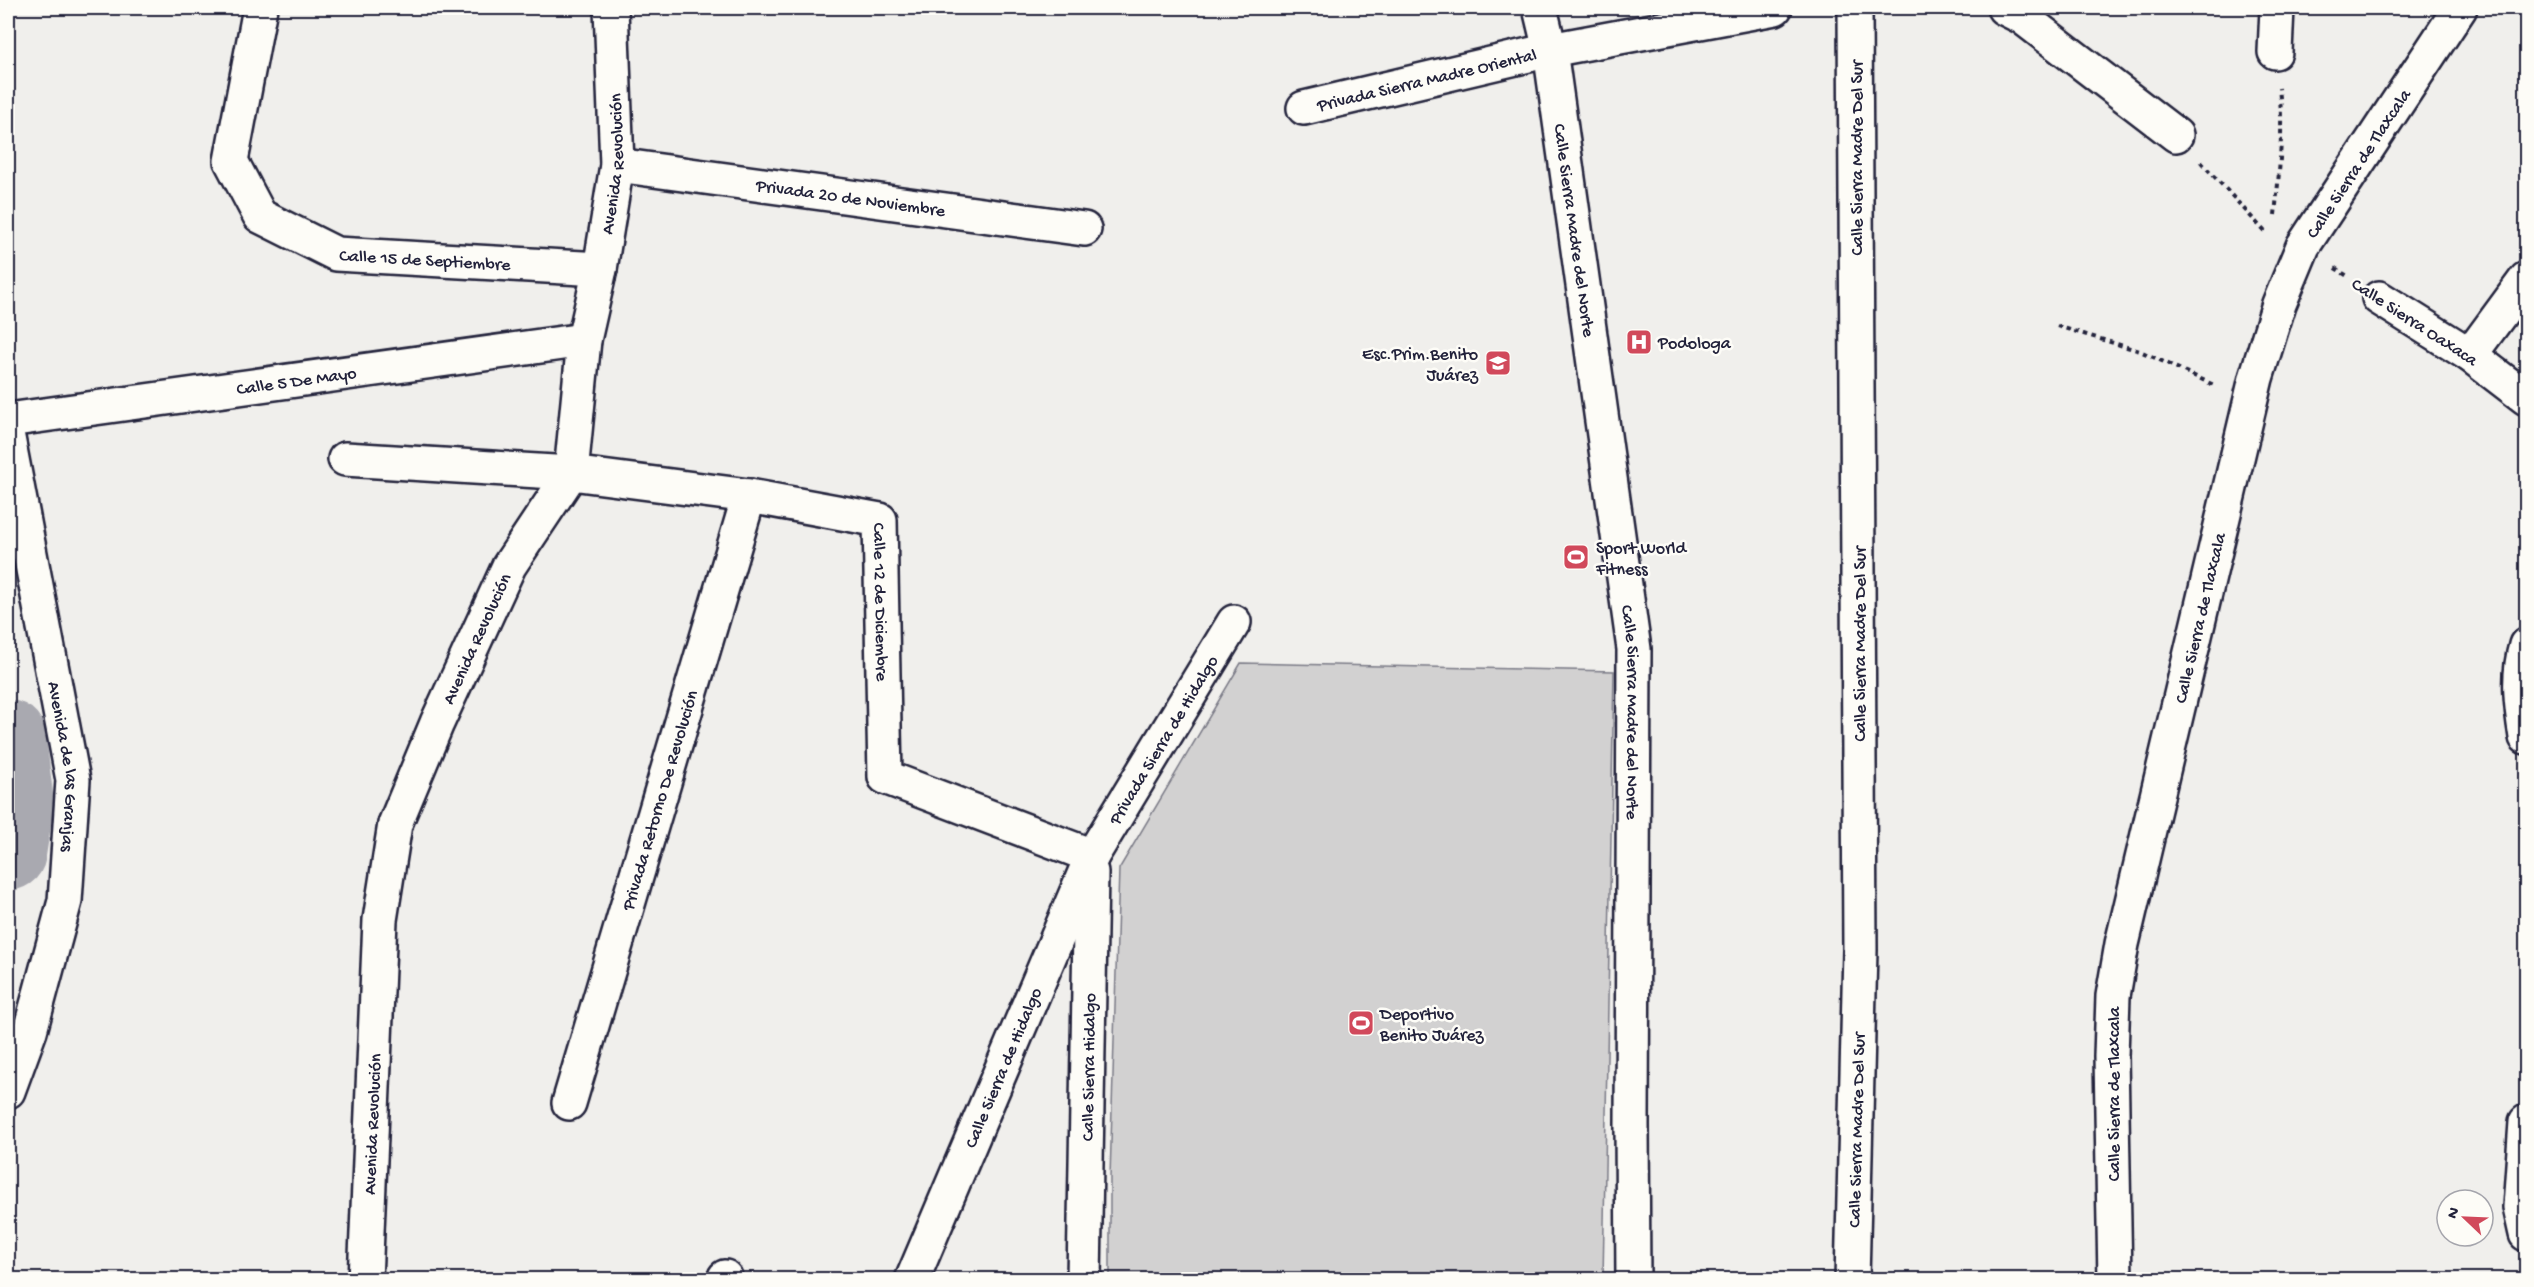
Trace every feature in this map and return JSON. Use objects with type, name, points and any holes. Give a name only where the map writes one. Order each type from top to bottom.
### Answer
[{"type":"street","name":"Calle 15 de Septiembre","points":[[260,8],[231,161],[261,216],[336,254],[600,269]]},
{"type":"street","name":"Avenida Revolución","points":[[365,1280],[380,920],[395,824],[437,723],[509,566],[571,473],[584,340],[600,269],[617,165],[611,8]]},
{"type":"street","name":"Calle Sierra Madre del Norte","points":[[1540,8],[1550,50],[1634,649],[1632,1113],[1634,1280]]},
{"type":"street","name":"Privada Sierra Madre Oriental","points":[[1304,108],[1550,50],[1775,8]]},
{"type":"street","name":"Calle Sierra Madre Del Sur","points":[[1852,1280],[1860,950],[1855,8]]},
{"type":"street","points":[[2004,8],[2022,17],[2176,135]]},
{"type":"street","points":[[2275,52],[2277,8]]},
{"type":"street","name":"Calle Sierra de Tlaxcala","points":[[2115,1280],[2111,1056],[2113,996],[2122,944],[2256,378],[2283,294],[2302,246],[2460,8]]},
{"type":"street","name":"Privada 20 de Noviembre","points":[[617,165],[1084,229]]},
{"type":"street","points":[[2470,355],[2526,279]]},
{"type":"street","name":"Calle Sierra Oaxaca","points":[[2379,298],[2470,355],[2526,398]]},
{"type":"street","name":"Calle 5 De Mayo","points":[[8,420],[584,340]]},
{"type":"street","name":"Avenida de las Granjas","points":[[8,438],[73,780],[65,901],[30,1030],[8,1091]]},
{"type":"street","name":"Calle 12 de Diciembre","points":[[345,459],[571,473],[749,496],[880,520],[885,777],[1092,856]]},
{"type":"street","name":"Privada Retorno De Revolución","points":[[568,1103],[749,496]]},
{"type":"street","name":"Privada Sierra de Hidalgo","points":[[1092,856],[1234,622]]},
{"type":"street","points":[[2526,645],[2521,661],[2521,702],[2526,737]]},
{"type":"street","name":"Calle Sierra de Hidalgo","points":[[912,1280],[1092,856]]},
{"type":"street","name":"Calle Sierra Hidalgo","points":[[1084,1280],[1092,856]]},
{"type":"street","points":[[2526,1122],[2520,1207],[2526,1234]]},
{"type":"path","points":[[2274,219],[2282,112],[2275,52]]},
{"type":"path","points":[[2176,135],[2268,234],[2271,227]]},
{"type":"path","name":"Calle Sierra Oaxaca","points":[[2302,246],[2379,298]]},
{"type":"path","points":[[2057,326],[2159,359]]},
{"type":"shaded area","name":"Deportivo Benito Juárez","points":[[1241,663],[1614,671],[1603,1279],[1110,1279],[1110,1178],[1119,869]]},
{"type":"waterway","points":[[8,738],[16,804],[8,853]]},
{"type":"place","name":"Podologa","points":[[1639,342]]},
{"type":"place","name":"Esc.Prim.Benito Juárez","points":[[1498,363]]},
{"type":"place","name":"Sport World Fitness","points":[[1576,557]]},
{"type":"place","name":"Deportivo Benito Juárez","points":[[1361,1023]]}]
